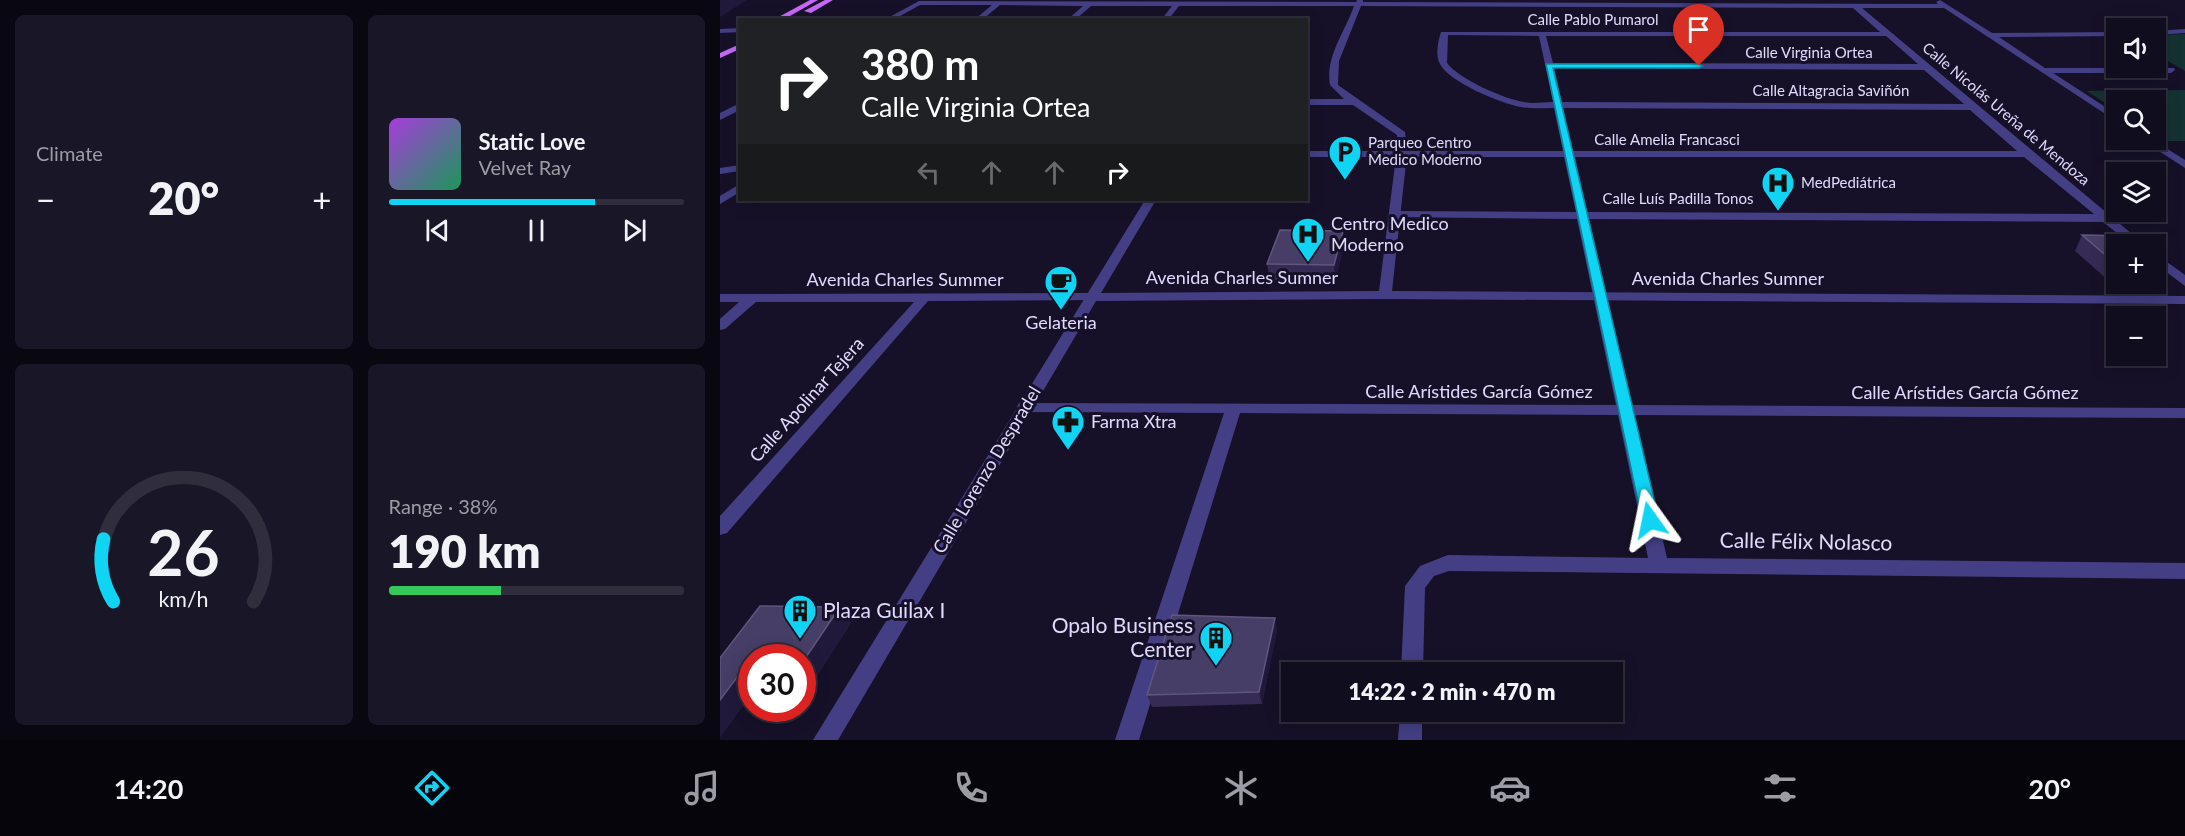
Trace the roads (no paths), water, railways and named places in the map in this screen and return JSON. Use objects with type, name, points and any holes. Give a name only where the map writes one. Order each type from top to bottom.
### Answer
[{"type":"main road","points":[[780,18],[815,0]]},
{"type":"main road","points":[[796,18],[830,0]]},
{"type":"main road","points":[[720,47],[738,39]]},
{"type":"main road","points":[[720,56],[738,47]]},
{"type":"street","points":[[1937,0],[2106,111]]},
{"type":"street","points":[[890,18],[913,5],[999,3],[1177,4],[1264,8],[1359,2],[1947,6]]},
{"type":"street","points":[[1359,2],[1334,64],[1334,84],[1340,93],[1393,124],[1402,134],[1402,154],[1385,295]]},
{"type":"street","points":[[980,18],[999,3]]},
{"type":"street","points":[[1072,18],[1089,4]]},
{"type":"street","points":[[1166,18],[1177,4]]},
{"type":"street","name":"Calle Nicolás Ureña de Mendoza","points":[[1856,6],[1971,107],[2125,234]]},
{"type":"street","points":[[720,31],[738,30]]},
{"type":"street","points":[[2166,32],[2185,31]]},
{"type":"street","points":[[1542,33],[1628,412],[1659,563]]},
{"type":"street","name":"Calle Pablo Pumarol","points":[[1444,34],[1886,34]]},
{"type":"street","name":"Calle Altagracia Saviñón","points":[[1444,34],[1443,61],[1448,69],[1501,99],[1523,105],[1971,107]]},
{"type":"street","points":[[1989,35],[2106,34]]},
{"type":"street","name":"Calle Virginia Ortea","points":[[1549,65],[1925,67]]},
{"type":"street","points":[[2046,70],[2171,70]]},
{"type":"street","points":[[1308,102],[1357,102]]},
{"type":"street","points":[[720,117],[738,106]]},
{"type":"street","points":[[2162,150],[2185,165]]},
{"type":"street","name":"Calle Amelia Francasci","points":[[1308,154],[2027,154]]},
{"type":"street","points":[[720,171],[738,168]]},
{"type":"street","points":[[720,201],[738,188]]},
{"type":"street","name":"Calle Lorenzo Despradel","points":[[825,740],[1149,201]]},
{"type":"street","name":"Calle Luís Padilla Tonos","points":[[1395,214],[1582,213],[2105,218]]},
{"type":"street","points":[[2166,266],[2185,282]]},
{"type":"street","name":"Avenida Charles Sumner","points":[[1091,297],[1385,295],[2185,300]]},
{"type":"street","name":"Avenida Charles Summer","points":[[720,298],[1091,297]]},
{"type":"street","points":[[720,326],[752,298]]},
{"type":"street","name":"Calle Apolinar Tejera","points":[[720,528],[924,298]]},
{"type":"street","name":"Calle Arístides García Gómez","points":[[1025,407],[1233,410],[2185,413]]},
{"type":"street","points":[[1127,740],[1233,410]]},
{"type":"street","name":"Calle Félix Nolasco","points":[[1412,662],[1415,586],[1427,571],[1448,562],[2185,571]]},
{"type":"street","points":[[1410,740],[1411,722]]},
{"type":"place","name":"Parqueo Centro Medico Moderno","points":[[1345,181]]},
{"type":"place","name":"MedPediátrica","points":[[1778,212]]},
{"type":"place","name":"Centro Medico Moderno","points":[[1308,263]]},
{"type":"place","name":"Gelateria","points":[[1061,311]]},
{"type":"place","name":"Farma Xtra","points":[[1068,451]]},
{"type":"place","name":"Plaza Guilax I","points":[[800,640]]},
{"type":"place","name":"Opalo Business Center","points":[[1216,667]]}]
